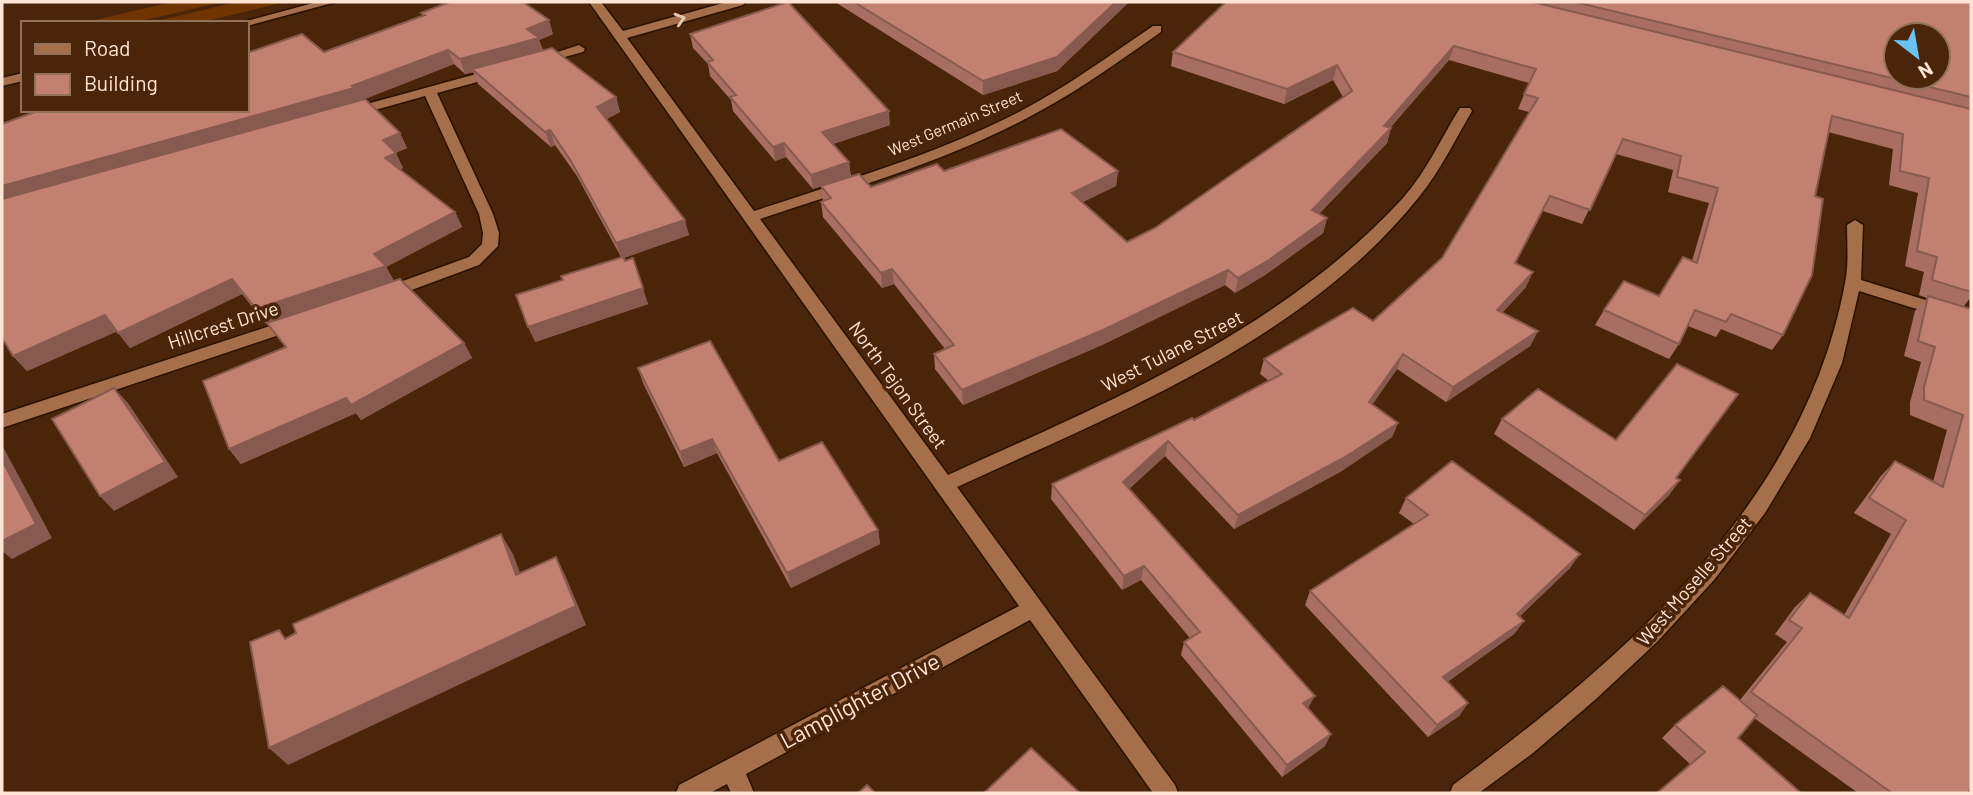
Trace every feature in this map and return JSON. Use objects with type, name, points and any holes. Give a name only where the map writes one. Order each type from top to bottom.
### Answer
[{"type":"street","points":[[248,22],[330,2]]},
{"type":"street","name":"North Tejon Street","points":[[595,2],[1167,793]]},
{"type":"street","points":[[620,36],[739,2]]},
{"type":"street","name":"West Germain Street","points":[[750,217],[889,170],[1017,118],[1054,98],[1157,29]]},
{"type":"street","points":[[336,117],[579,49]]},
{"type":"street","points":[[2,82],[21,77]]},
{"type":"street","points":[[372,298],[474,261],[490,246],[491,233],[486,214],[429,91]]},
{"type":"street","name":"West Tulane Street","points":[[944,485],[1198,365],[1285,311],[1351,260],[1409,200],[1430,171],[1465,111]]},
{"type":"street","name":"West Moselle Street","points":[[1461,793],[1503,763],[1620,663],[1662,623],[1744,530],[1816,407],[1836,351],[1853,283],[1855,225]]},
{"type":"street","points":[[1853,283],[1971,320]]},
{"type":"street","name":"Hillcrest Drive","points":[[2,421],[306,320]]},
{"type":"street","name":"Lamplighter Drive","points":[[687,793],[1034,608]]},
{"type":"street","points":[[732,769],[743,793]]},
{"type":"shaded area","points":[[173,2],[222,2],[141,21],[91,21]]},
{"type":"shaded area","points":[[237,2],[285,2],[206,21],[157,21]]},
{"type":"building","points":[[450,2],[523,2],[549,20],[527,29],[539,38],[460,59],[448,50],[352,86],[354,88],[2,186],[2,124],[35,112],[248,112],[248,53],[302,34],[324,52],[425,15],[421,13]]},
{"type":"building","points":[[788,2],[889,111],[822,132],[849,162],[811,175],[784,143],[773,147],[730,97],[736,95],[707,62],[713,60],[690,34]]},
{"type":"building","points":[[854,2],[1116,2],[1057,57],[983,81]]},
{"type":"building","points":[[1226,2],[1533,2],[1882,87],[1882,91],[1897,91],[1971,109],[1971,292],[1932,280],[1937,257],[1917,251],[1929,178],[1900,171],[1903,134],[1832,116],[1815,196],[1823,199],[1812,275],[1783,335],[1731,314],[1726,322],[1695,310],[1679,344],[1604,310],[1624,281],[1659,296],[1683,257],[1697,263],[1718,188],[1677,177],[1681,156],[1623,139],[1590,210],[1550,196],[1515,263],[1533,272],[1497,310],[1538,331],[1453,387],[1403,354],[1369,402],[1398,423],[1345,457],[1238,515],[1168,441],[1123,482],[1315,696],[1303,703],[1331,734],[1287,765],[1184,642],[1200,632],[1144,566],[1124,576],[1052,484],[1192,418],[1194,420],[1282,374],[1264,359],[1353,308],[1373,321],[1442,258],[1538,98],[1524,94],[1536,69],[1454,46],[1384,126],[1391,128],[1312,210],[1327,218],[1269,260],[1238,278],[1228,270],[1103,330],[962,390],[934,354],[954,345],[892,269],[881,273],[821,202],[831,198],[821,186],[859,174],[871,187],[937,164],[944,171],[1061,129],[1118,171],[1072,193],[1127,242],[1155,228],[1352,91],[1337,65],[1287,89],[1173,52]]},
{"type":"building","points":[[1575,2],[1971,2],[1971,97],[1946,91],[1952,91],[1952,21],[1882,21],[1882,76]]},
{"type":"building","points":[[552,48],[616,97],[597,107],[685,220],[616,243],[571,161],[550,130],[545,132],[472,69]]},
{"type":"building","points":[[365,99],[400,133],[383,140],[396,153],[385,158],[455,212],[374,254],[386,266],[256,309],[232,279],[118,333],[105,315],[13,356],[2,338],[2,199]]},
{"type":"building","points":[[623,257],[625,261],[633,258],[643,288],[528,327],[516,295],[563,280],[561,276]]},
{"type":"building","points":[[400,279],[464,343],[351,405],[346,398],[229,449],[203,381],[286,347],[267,323]]},
{"type":"building","points":[[1928,296],[1971,309],[1971,788],[1968,793],[1892,793],[1751,692],[1802,628],[1789,620],[1810,593],[1849,618],[1906,520],[1869,498],[1895,461],[1943,487],[1963,415],[1924,400],[1924,387],[1935,347],[1918,341]]},
{"type":"building","points":[[710,341],[779,461],[822,442],[878,530],[787,573],[712,439],[680,452],[638,368]]},
{"type":"building","points":[[1677,364],[1738,394],[1676,478],[1680,480],[1645,515],[1502,419],[1538,389],[1616,440]]},
{"type":"building","points":[[114,388],[165,462],[100,496],[52,419]]},
{"type":"building","points":[[2,460],[36,524],[2,541]]},
{"type":"building","points":[[1452,461],[1580,554],[1517,614],[1524,621],[1443,677],[1468,703],[1437,725],[1310,591],[1428,515],[1406,498]]},
{"type":"building","points":[[501,534],[516,575],[556,557],[576,606],[269,748],[250,642],[279,630],[285,639],[296,633],[293,624]]},
{"type":"building","points":[[1723,686],[1757,715],[1738,738],[1801,793],[1657,793],[1705,752],[1675,725]]},
{"type":"building","points":[[1031,748],[1080,793],[984,793]]},
{"type":"building","points":[[867,785],[875,793],[858,793]]}]
